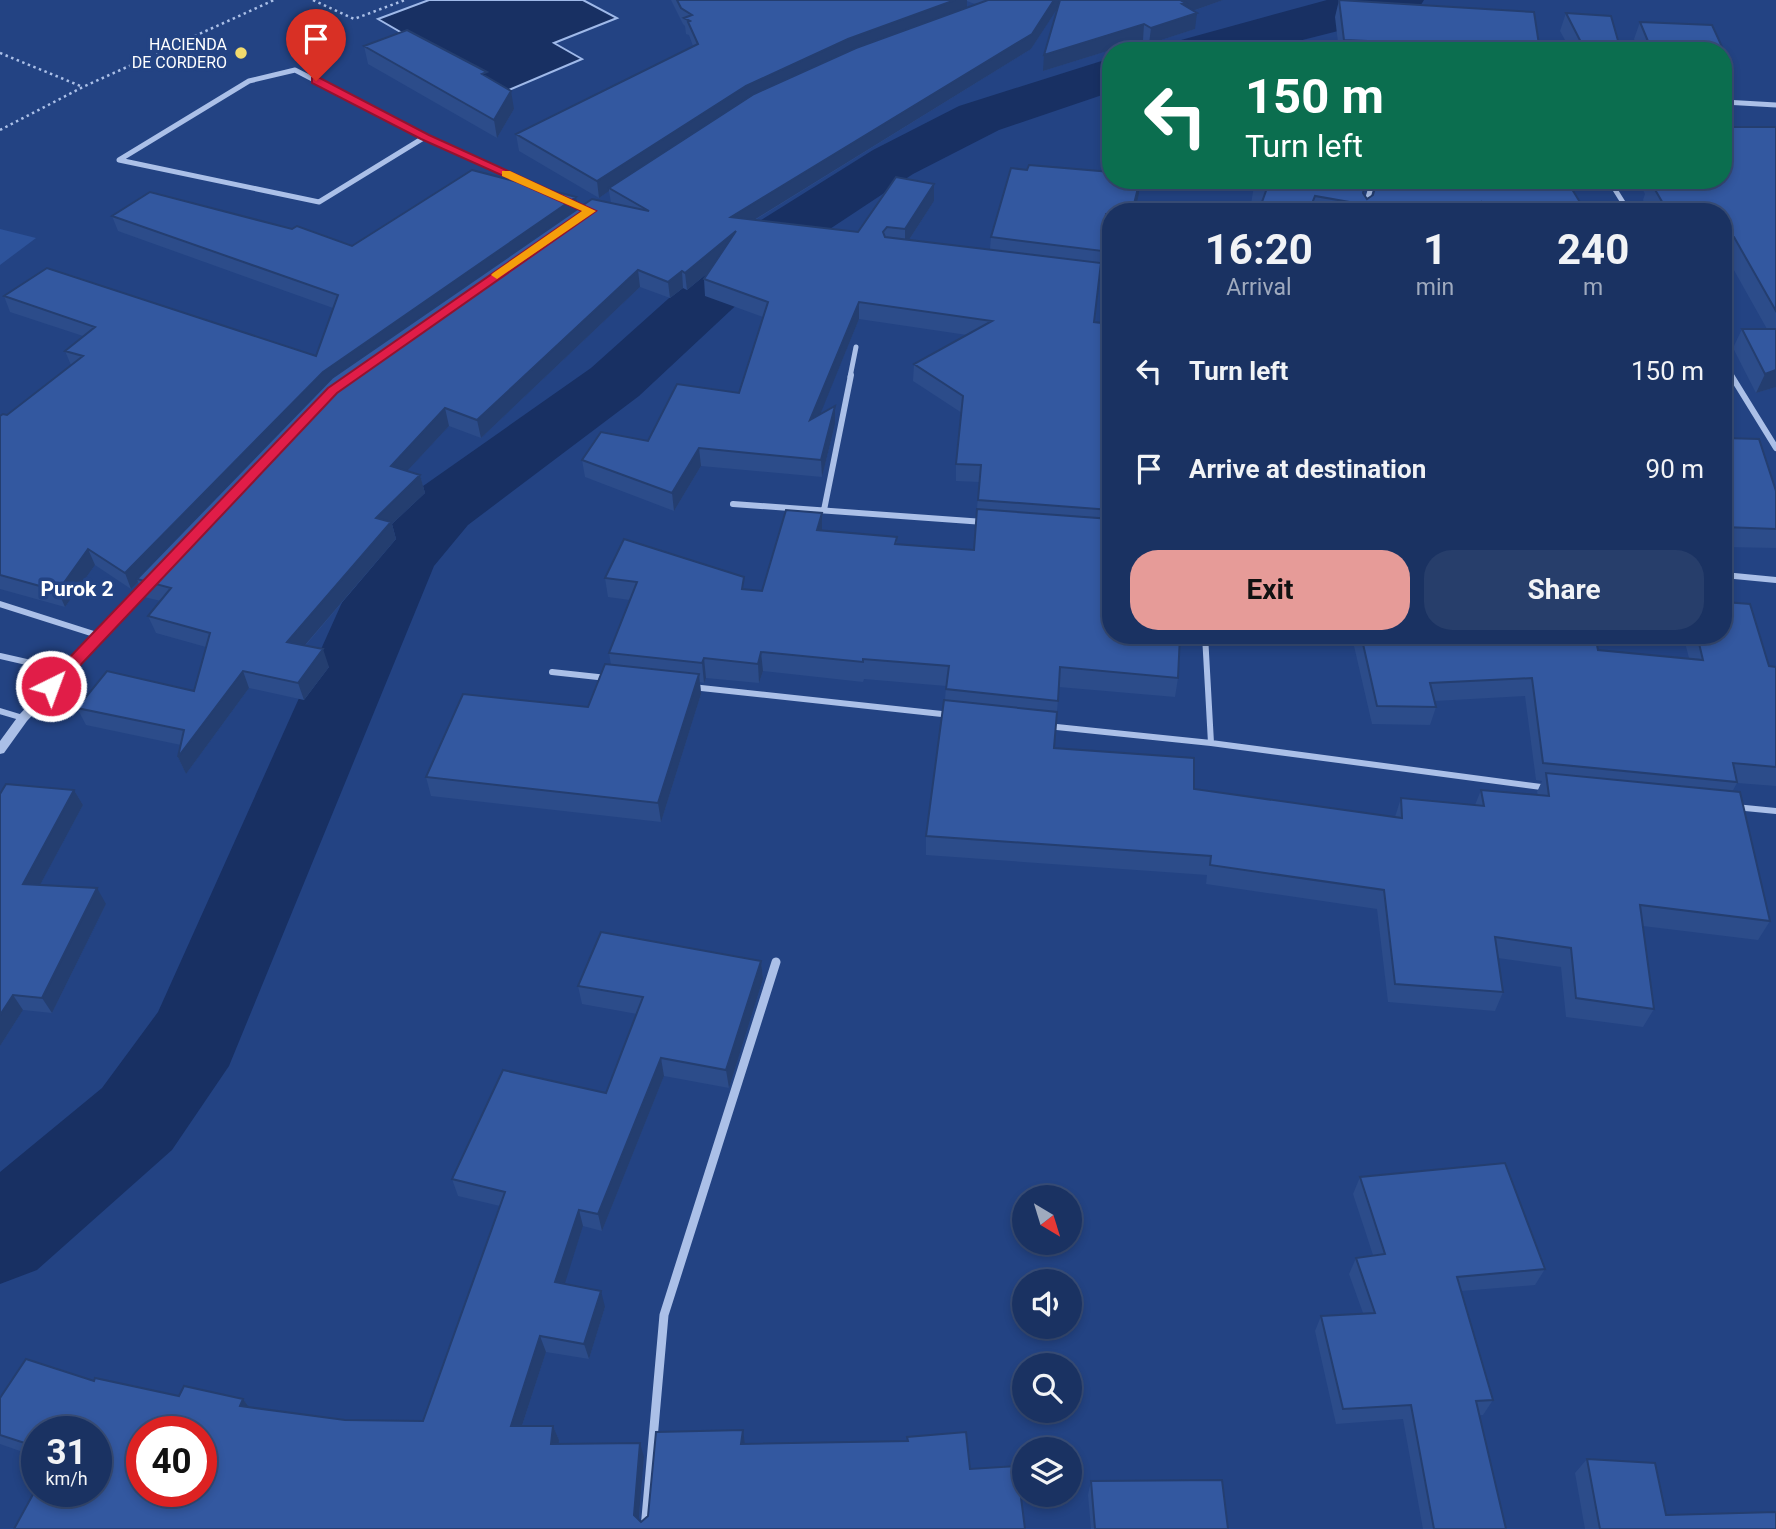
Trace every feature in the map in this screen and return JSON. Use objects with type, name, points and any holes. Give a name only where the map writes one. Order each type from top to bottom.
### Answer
[{"type":"street","points":[[425,137],[319,202],[119,160],[248,81],[295,71],[425,137],[543,190]]},
{"type":"street","points":[[1732,103],[1776,105]]},
{"type":"street","points":[[1085,273],[1102,275]]},
{"type":"street","points":[[824,510],[856,347]]},
{"type":"street","points":[[1732,378],[1776,448]]},
{"type":"street","points":[[733,504],[988,523]]},
{"type":"street","points":[[0,750],[23,718],[97,635],[164,568]]},
{"type":"street","points":[[1732,576],[1776,580]]},
{"type":"street","points":[[0,604],[97,635]]},
{"type":"street","points":[[1206,644],[1211,743]]},
{"type":"street","points":[[0,656],[66,671]]},
{"type":"street","points":[[552,672],[621,680]]},
{"type":"street","points":[[676,685],[964,717]]},
{"type":"street","points":[[0,711],[23,718]]},
{"type":"street","points":[[1033,724],[1211,743],[1562,789]]},
{"type":"street","points":[[1723,805],[1776,811]]},
{"type":"street","points":[[645,1529],[664,1315],[776,962]]},
{"type":"path","points":[[0,130],[83,88],[274,0]]},
{"type":"path","points":[[313,0],[355,19],[405,0]]},
{"type":"path","points":[[0,53],[83,88]]},
{"type":"shaded area","points":[[429,0],[583,0],[617,18],[554,43],[582,59],[504,92],[378,19]]},
{"type":"shaded area","points":[[0,229],[36,238],[0,265]]},
{"type":"building","points":[[677,0],[955,0],[848,39],[746,86],[597,181],[516,134],[698,44],[688,22],[690,21],[684,18],[692,15],[681,8]]},
{"type":"building","points":[[988,0],[1054,0],[1032,34],[731,217],[858,232],[896,177],[934,184],[905,229],[887,227],[883,232],[885,237],[1101,263],[1094,322],[1102,323],[1102,509],[978,500],[981,465],[956,464],[963,396],[914,364],[992,321],[859,302],[810,420],[835,406],[821,460],[699,448],[672,493],[582,460],[601,432],[648,441],[677,384],[739,393],[768,302],[704,279],[736,231],[685,273],[682,271],[668,282],[638,270],[477,420],[445,408],[391,466],[420,475],[376,518],[391,522],[287,642],[323,649],[298,683],[243,671],[178,757],[184,730],[77,708],[107,671],[194,691],[210,633],[148,616],[171,588],[137,579],[332,378],[592,199],[649,211],[609,188],[754,94],[856,48]]},
{"type":"building","points":[[1060,0],[1183,0],[1186,3],[1182,4],[1197,13],[1151,28],[1144,24],[1044,55]]},
{"type":"building","points":[[1339,0],[1534,12],[1539,42],[1390,42],[1344,40]]},
{"type":"building","points":[[1566,13],[1611,16],[1618,42],[1581,42]]},
{"type":"building","points":[[1640,22],[1712,25],[1720,42],[1648,42]]},
{"type":"building","points":[[407,30],[487,72],[482,74],[511,91],[494,120],[364,46]]},
{"type":"building","points":[[1732,127],[1776,127],[1776,311],[1732,237],[1732,203],[1663,203],[1655,189],[1732,189]]},
{"type":"building","points":[[1029,165],[1102,171],[1102,189],[1138,189],[1134,203],[1102,203],[1102,251],[991,237],[1011,168],[1027,170]]},
{"type":"building","points":[[472,170],[576,197],[323,372],[125,573],[88,549],[58,591],[0,575],[0,416],[7,415],[83,356],[65,351],[95,327],[4,296],[47,268],[316,356],[338,295],[112,216],[150,192],[292,229],[297,226],[352,246]]},
{"type":"building","points":[[1267,189],[1364,189],[1367,199],[1373,195],[1375,189],[1572,189],[1580,203],[1355,203],[1315,196],[1312,203],[1262,202]]},
{"type":"building","points":[[1742,329],[1776,329],[1776,370],[1765,374]]},
{"type":"building","points":[[1732,438],[1759,439],[1776,491],[1776,529],[1732,527]]},
{"type":"building","points":[[977,509],[1102,518],[1102,644],[1180,644],[1178,678],[1060,667],[1058,701],[946,689],[949,666],[863,659],[863,662],[761,652],[758,664],[704,658],[702,663],[609,653],[637,582],[605,578],[624,539],[744,577],[742,589],[762,591],[786,510],[822,513],[817,530],[897,537],[895,544],[974,550]]},
{"type":"building","points":[[1732,603],[1750,604],[1769,666],[1776,667],[1776,767],[1733,763],[1737,782],[1543,763],[1532,678],[1430,683],[1436,707],[1377,706],[1363,644],[1597,644],[1598,650],[1703,660],[1699,644],[1732,644]]},
{"type":"building","points":[[605,664],[699,674],[658,803],[426,777],[463,694],[588,707]]},
{"type":"building","points":[[944,700],[1057,712],[1054,748],[1194,758],[1194,789],[1402,818],[1401,798],[1484,806],[1481,790],[1549,796],[1546,773],[1740,792],[1770,921],[1640,905],[1654,1009],[1576,998],[1571,948],[1495,937],[1503,992],[1395,984],[1384,890],[1210,865],[1211,856],[926,836]]},
{"type":"building","points":[[6,784],[74,790],[23,884],[97,888],[42,998],[13,995],[0,1015],[0,794]]},
{"type":"building","points":[[601,932],[761,961],[726,1070],[661,1058],[598,1214],[579,1210],[555,1282],[601,1291],[584,1344],[540,1336],[511,1426],[553,1426],[551,1444],[640,1443],[634,1515],[641,1522],[648,1516],[656,1432],[743,1430],[741,1444],[908,1441],[907,1437],[966,1432],[970,1469],[1012,1466],[1012,1507],[1022,1507],[1025,1529],[14,1529],[26,1507],[112,1507],[112,1416],[21,1416],[21,1442],[0,1435],[0,1398],[26,1359],[94,1381],[95,1378],[179,1396],[184,1386],[243,1399],[240,1406],[345,1420],[423,1421],[505,1192],[452,1179],[503,1070],[606,1093],[643,997],[578,986]]},
{"type":"building","points":[[1505,1163],[1545,1269],[1457,1277],[1493,1400],[1476,1401],[1506,1529],[1434,1529],[1411,1405],[1343,1409],[1321,1316],[1375,1313],[1356,1258],[1385,1254],[1360,1177]]},
{"type":"building","points":[[1587,1459],[1655,1463],[1666,1515],[1776,1512],[1776,1529],[1600,1529]]},
{"type":"building","points":[[1222,1480],[1228,1529],[1095,1529],[1091,1481]]},
{"type":"waterway","points":[[1232,42],[1329,15],[1399,0]]},
{"type":"waterway","points":[[0,1236],[137,1119],[195,1037],[400,558],[442,508],[615,382],[767,243],[893,162],[979,118],[1102,77]]},
{"type":"slow traffic","points":[[497,275],[590,211],[506,173]]},
{"type":"place","name":"HACIENDA DE CORDERO","points":[[241,53]]},
{"type":"district","name":"Purok 2","points":[[77,589]]},
{"type":"route","points":[[51,686],[332,391],[590,211],[425,137],[316,81]]}]
